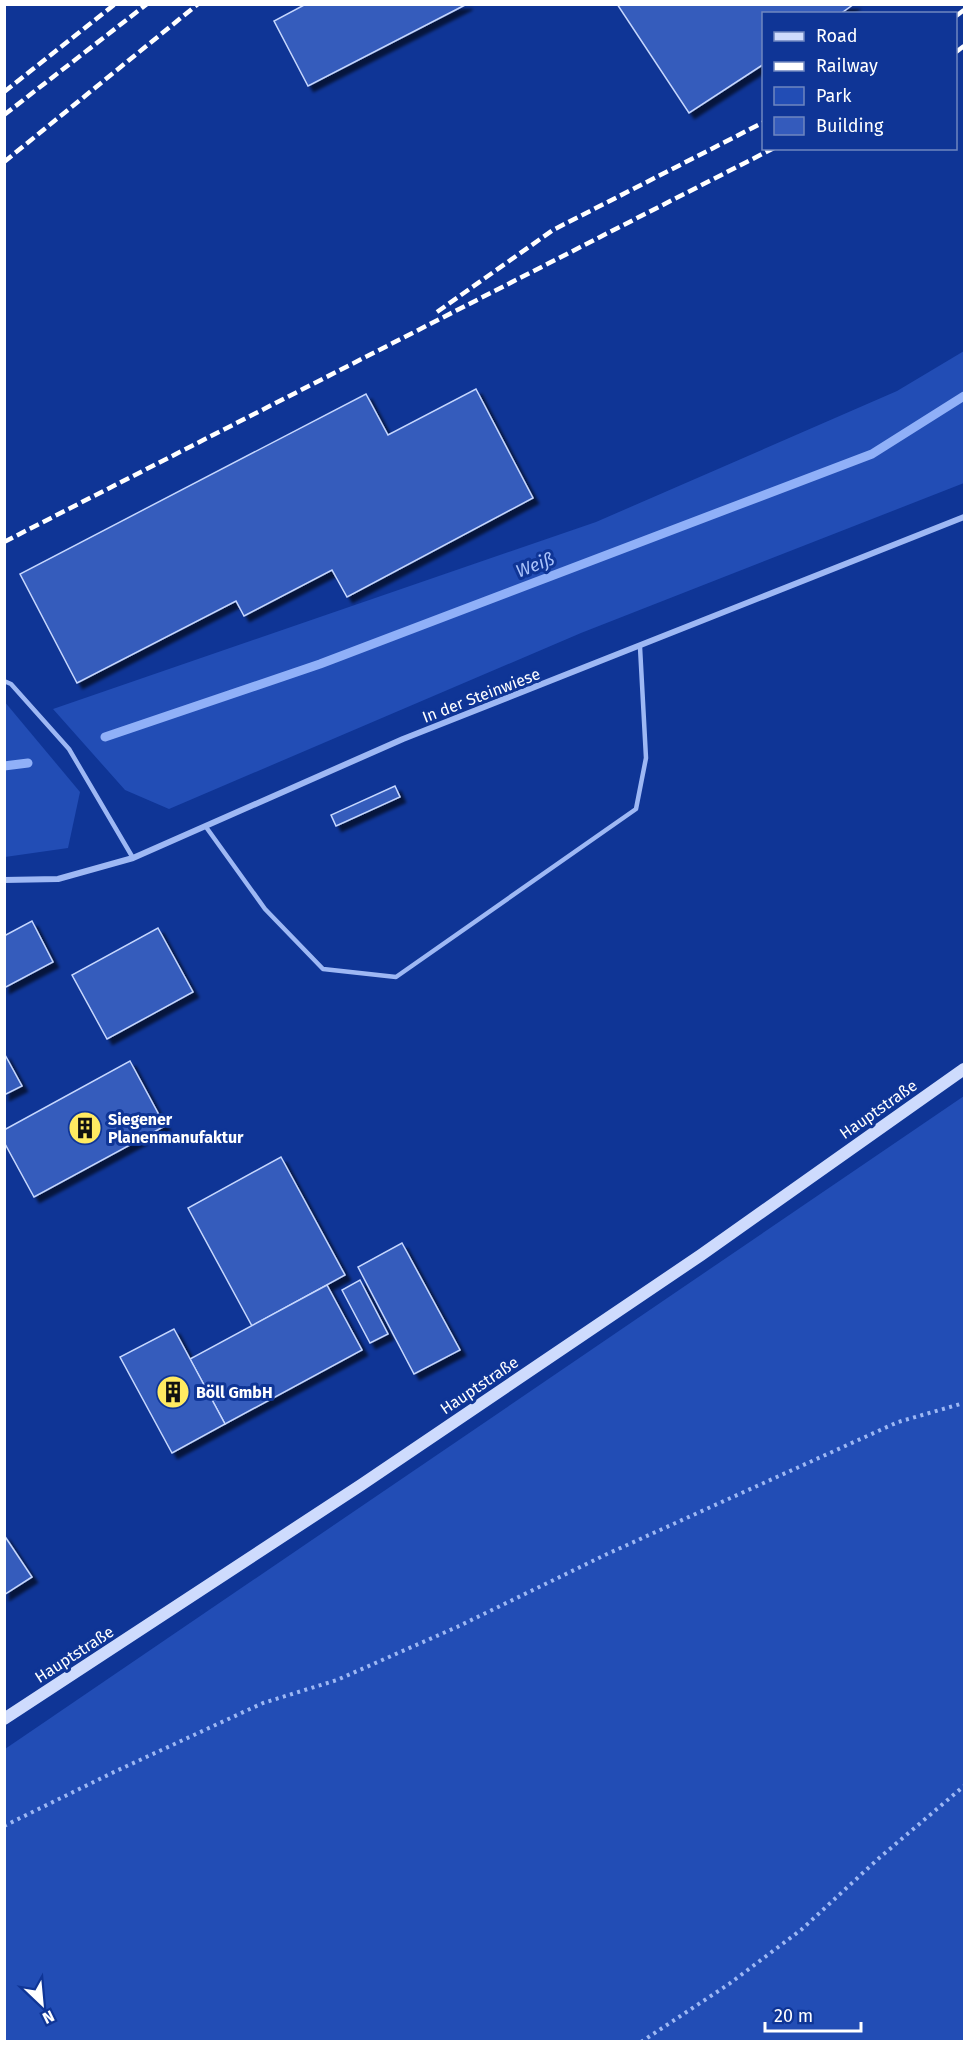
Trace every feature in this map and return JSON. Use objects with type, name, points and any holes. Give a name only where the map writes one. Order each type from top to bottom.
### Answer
[{"type":"main road","name":"Hauptstraße","points":[[4,1719],[371,1479],[701,1255],[964,1069]]},
{"type":"street","name":"In der Steinwiese","points":[[4,880],[58,879],[133,858],[404,739],[964,517]]},
{"type":"lane","points":[[206,827],[266,909],[323,969],[396,977],[636,809],[646,758],[640,647]]},
{"type":"lane","points":[[4,681],[11,684],[69,749],[133,858]]},
{"type":"path","points":[[4,1826],[263,1703],[337,1680],[457,1627],[605,1555],[898,1422],[964,1404]]},
{"type":"path","points":[[641,2042],[729,1984],[801,1930],[878,1859],[964,1786]]},
{"type":"green space","points":[[964,351],[964,483],[581,633],[169,809],[125,790],[53,709],[596,522],[897,391]]},
{"type":"green space","points":[[4,701],[80,792],[68,848],[5,857]]},
{"type":"green space","points":[[964,1096],[964,2041],[5,2041],[5,1749]]},
{"type":"building","points":[[306,4],[467,4],[308,86],[274,21]]},
{"type":"building","points":[[617,4],[854,4],[843,12],[762,12],[762,65],[689,113]]},
{"type":"building","points":[[476,389],[533,498],[347,597],[332,570],[244,616],[236,601],[77,683],[20,574],[366,394],[388,435]]},
{"type":"building","points":[[395,786],[400,797],[336,826],[331,815]]},
{"type":"building","points":[[32,921],[53,962],[4,988],[4,936]]},
{"type":"building","points":[[158,928],[193,992],[107,1039],[72,975]]},
{"type":"building","points":[[4,1053],[22,1086],[4,1095]]},
{"type":"building","name":"Siegener Planenmanufaktur","points":[[130,1061],[165,1126],[34,1197],[4,1142],[4,1130]]},
{"type":"building","points":[[281,1157],[345,1275],[252,1326],[188,1208]]},
{"type":"building","points":[[402,1243],[460,1350],[414,1374],[358,1267]]},
{"type":"building","points":[[360,1280],[388,1334],[370,1343],[342,1290]]},
{"type":"building","points":[[327,1285],[362,1350],[225,1424],[190,1359]]},
{"type":"building","name":"Böll GmbH","points":[[174,1329],[225,1424],[172,1453],[120,1357]]},
{"type":"building","points":[[4,1535],[32,1577],[4,1595]]},
{"type":"waterway","name":"Weiß","points":[[105,737],[320,664],[872,454],[964,396]]},
{"type":"waterway","name":"Weiß","points":[[4,766],[28,763]]},
{"type":"railway","points":[[4,92],[115,4]]},
{"type":"railway","points":[[4,115],[147,4]]},
{"type":"railway","points":[[4,162],[198,4]]},
{"type":"railway","points":[[957,15],[964,10]]},
{"type":"railway","points":[[957,51],[964,46]]},
{"type":"railway","points":[[437,312],[553,230],[762,123]]},
{"type":"railway","points":[[4,542],[770,150]]},
{"type":"place","name":"Siegener Planenmanufaktur","points":[[85,1128]]},
{"type":"place","name":"Böll GmbH","points":[[173,1392]]}]
